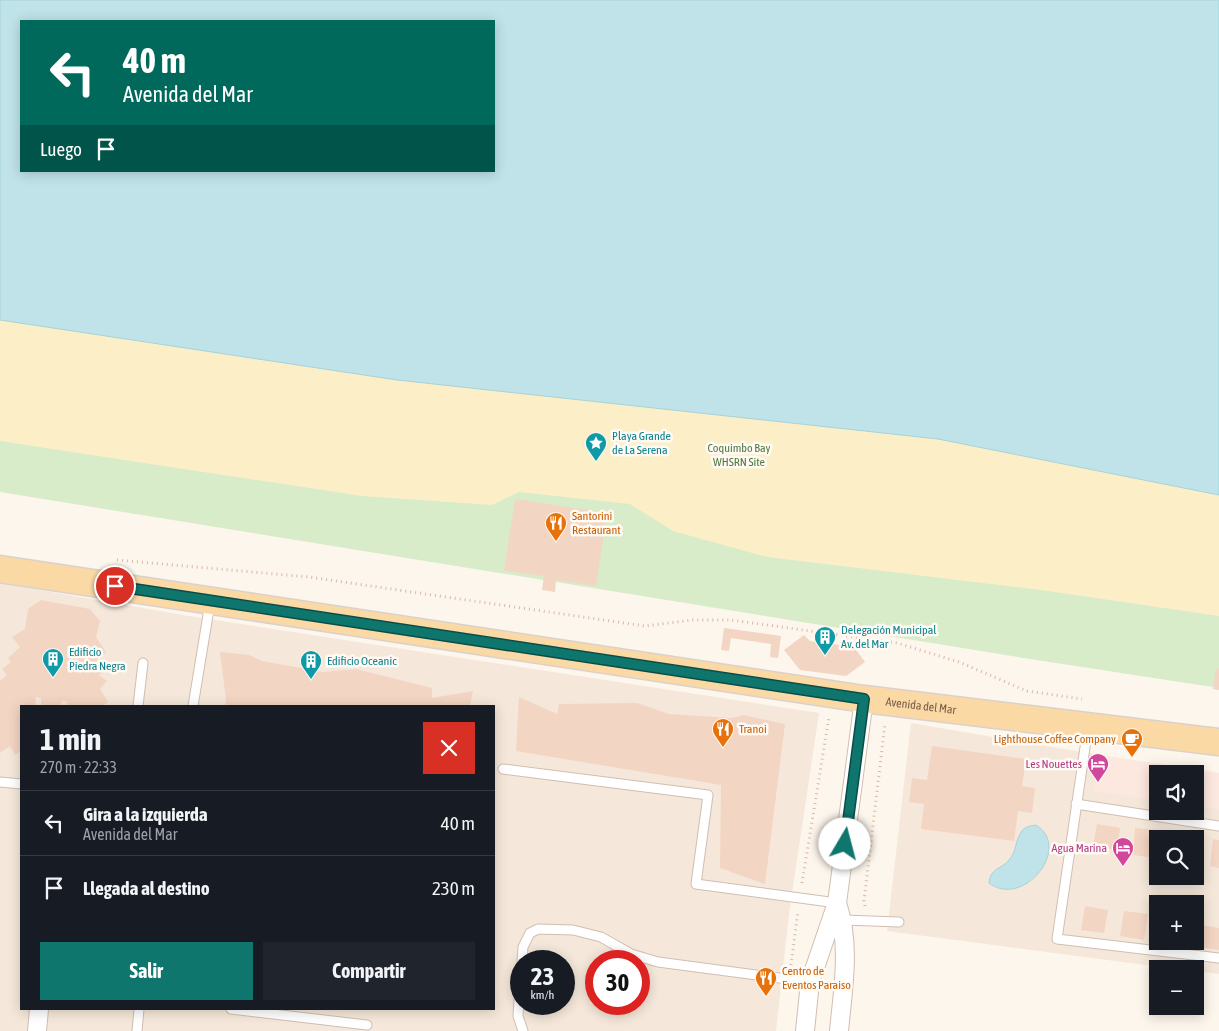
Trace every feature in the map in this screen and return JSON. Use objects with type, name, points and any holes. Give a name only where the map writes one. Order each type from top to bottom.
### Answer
[{"type":"main road","name":"Avenida del Mar","points":[[0,569],[210,601],[863,709],[1088,726],[1219,742]]},
{"type":"street","points":[[805,1031],[810,982],[837,903],[863,709]]},
{"type":"street","points":[[837,903],[843,920],[846,960],[839,1031]]},
{"type":"street","points":[[37,1031],[39,1010]]},
{"type":"lane","points":[[193,705],[210,601]]},
{"type":"lane","points":[[138,705],[143,663]]},
{"type":"lane","points":[[1088,726],[1057,939],[1219,958]]},
{"type":"lane","points":[[503,769],[708,795],[696,884],[837,903]]},
{"type":"lane","points":[[0,782],[20,784]]},
{"type":"lane","points":[[1076,804],[1219,826]]},
{"type":"lane","points":[[843,920],[899,922]]},
{"type":"lane","points":[[523,950],[530,933],[538,929],[573,930],[601,937],[631,954],[658,962],[810,982]]},
{"type":"lane","points":[[137,1031],[139,1010]]},
{"type":"lane","points":[[239,1010],[366,1025]]},
{"type":"lane","points":[[518,1015],[523,1031]]},
{"type":"path","points":[[110,560],[309,577],[645,626],[692,620],[731,620],[897,643],[959,662],[1027,690],[1089,700]]},
{"type":"path","points":[[789,979],[799,898],[828,716],[863,709],[885,721],[864,901],[868,920]]},
{"type":"shaded area","points":[[0,583],[189,616],[819,713],[789,914],[776,1031],[0,1031]]},
{"type":"shaded area","points":[[911,723],[1166,765],[1149,765],[1149,820],[1204,820],[1204,771],[1219,773],[1219,974],[1204,972],[1204,960],[1149,960],[1149,965],[887,931]]},
{"type":"shaded area","points":[[1099,755],[1166,765],[1149,765],[1149,799],[1094,791]]},
{"type":"shaded area","points":[[1204,771],[1219,773],[1219,809],[1204,806]]},
{"type":"green space","name":"Coquimbo Bay WHSRN Site","points":[[0,182],[1219,378],[1219,688],[0,492]]},
{"type":"sand","name":"Playa Grande de La Serena","points":[[0,320],[397,380],[938,439],[1219,495],[1219,616],[1041,590],[767,557],[673,531],[630,504],[519,492],[492,505],[362,496],[0,441]]},
{"type":"water","points":[[0,0],[1219,0],[1219,495],[938,439],[397,380],[0,320]]},
{"type":"water","points":[[1036,825],[1046,835],[1049,847],[1046,860],[1039,872],[1029,882],[1016,888],[1002,889],[989,883],[994,871],[1012,857],[1022,831],[1027,827]]},
{"type":"building","name":"Santorini Restaurant","points":[[515,499],[607,513],[596,586],[556,580],[555,592],[542,590],[544,576],[504,571]]},
{"type":"building","name":"Edificio Piedra Negra","points":[[41,600],[90,609],[100,621],[96,637],[106,652],[96,660],[104,671],[99,675],[107,681],[100,689],[108,702],[104,705],[67,705],[67,701],[62,701],[61,705],[41,705],[41,698],[36,697],[35,705],[20,705],[20,752],[15,755],[10,746],[0,753],[0,681],[7,675],[2,669],[11,662],[8,658],[20,647],[12,637],[25,629],[28,609]]},
{"type":"building","points":[[724,628],[781,636],[778,658],[770,657],[771,644],[731,638],[729,651],[721,650]]},
{"type":"building","name":"Delegación Municipal Av. del Mar","points":[[804,635],[810,641],[816,642],[821,636],[831,637],[833,644],[840,645],[848,639],[865,662],[846,676],[800,670],[784,650]]},
{"type":"building","name":"Edificio Oceanic","points":[[220,652],[249,655],[262,661],[323,672],[356,669],[432,688],[432,698],[473,691],[470,705],[225,705]]},
{"type":"building","points":[[1216,668],[1219,669],[1219,690],[1213,689]]},
{"type":"building","points":[[519,697],[557,714],[559,704],[637,703],[669,714],[731,718],[744,715],[785,724],[765,884],[720,868],[721,785],[516,751]]},
{"type":"building","points":[[932,746],[1026,759],[1022,786],[1035,788],[1032,813],[1018,811],[1014,841],[921,829],[924,804],[909,802],[912,778],[927,780]]},
{"type":"building","points":[[1097,824],[1120,828],[1117,850],[1093,846]]},
{"type":"building","points":[[1135,828],[1159,830],[1149,830],[1149,857],[1133,855]]},
{"type":"building","points":[[1213,839],[1219,840],[1219,868],[1210,866]]},
{"type":"building","points":[[1085,906],[1108,910],[1104,933],[1081,930]]},
{"type":"building","points":[[1124,911],[1148,914],[1144,940],[1120,936]]},
{"type":"building","points":[[1204,926],[1219,928],[1219,950],[1204,948]]},
{"type":"place","name":"Playa Grande de La Serena","points":[[596,462]]},
{"type":"place","name":"Santorini Restaurant","points":[[556,542]]},
{"type":"place","name":"Delegación Municipal Av. del Mar","points":[[825,656]]},
{"type":"place","name":"Edificio Piedra Negra","points":[[53,678]]},
{"type":"place","name":"Edificio Oceanic","points":[[311,680]]},
{"type":"place","name":"Tranoi","points":[[723,748]]},
{"type":"place","name":"Lighthouse Coffee Company","points":[[1132,758]]},
{"type":"place","name":"Les Nouettes","points":[[1098,783]]},
{"type":"place","name":"Agua Marina","points":[[1123,867]]},
{"type":"place","name":"Centro de Eventos Paraiso","points":[[766,997]]},
{"type":"route","points":[[115,586],[864,699],[845,844]]}]
